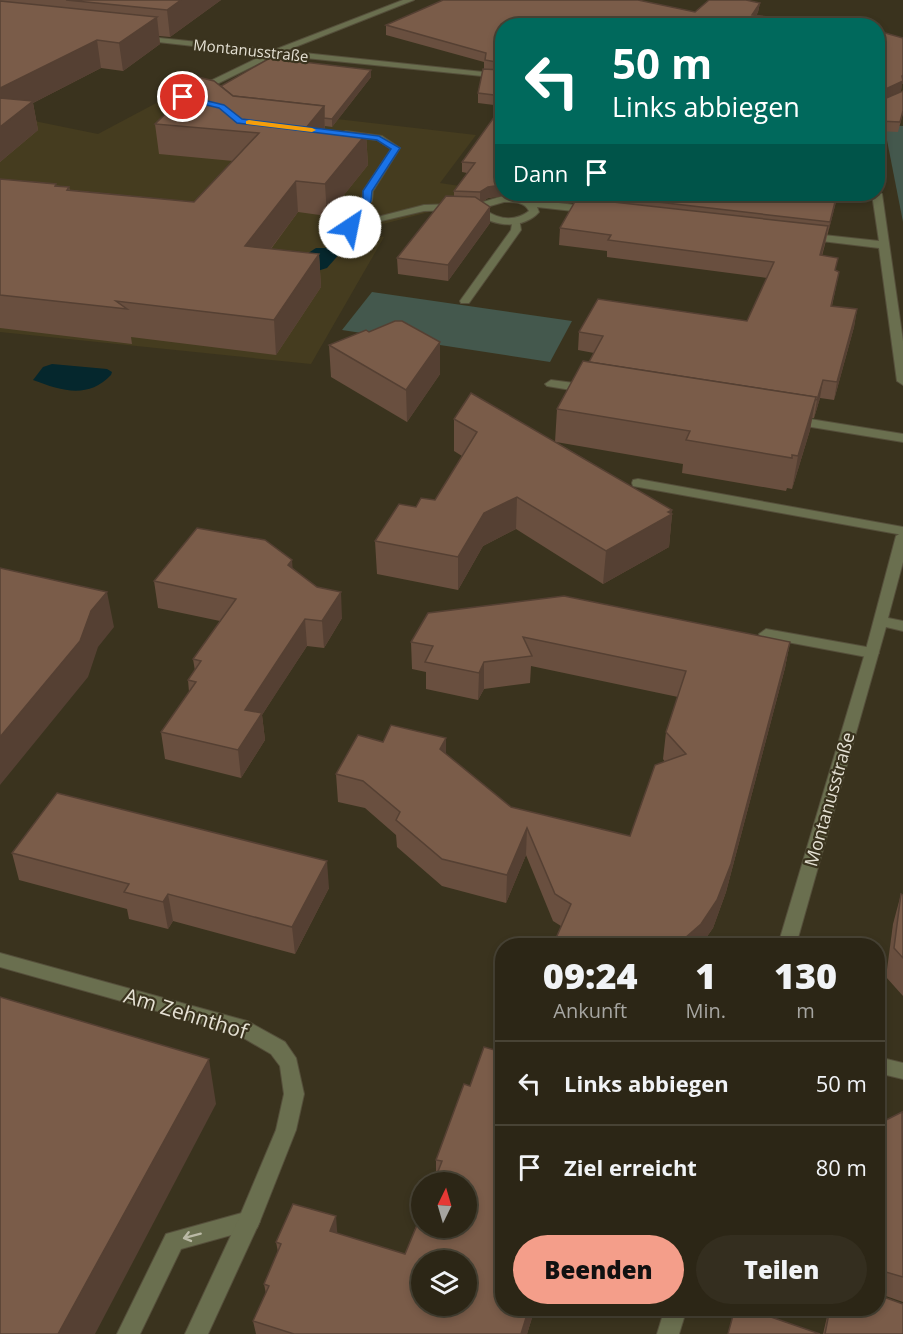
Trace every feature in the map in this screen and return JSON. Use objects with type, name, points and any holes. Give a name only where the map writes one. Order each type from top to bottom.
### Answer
[{"type":"street","points":[[172,103],[273,52],[410,0]]},
{"type":"street","name":"Montanusstraße","points":[[130,37],[495,75]]},
{"type":"street","points":[[183,97],[202,102]]},
{"type":"street","points":[[332,132],[379,138],[396,148],[368,191],[367,201],[350,227],[436,206],[482,208],[490,201],[495,200]]},
{"type":"street","points":[[516,201],[599,211]]},
{"type":"street","points":[[878,201],[903,381]]},
{"type":"street","points":[[482,208],[484,214],[492,218],[516,220],[528,217],[534,212],[532,205],[528,203]]},
{"type":"street","points":[[465,301],[516,230],[516,220]]},
{"type":"street","points":[[789,234],[884,245]]},
{"type":"street","points":[[550,384],[598,391]]},
{"type":"street","points":[[774,418],[903,438]]},
{"type":"street","points":[[638,483],[903,533]]},
{"type":"street","name":"Montanusstraße","points":[[789,938],[872,653],[903,533]]},
{"type":"street","points":[[881,621],[903,626]]},
{"type":"street","points":[[766,634],[872,653]]},
{"type":"street","name":"Am Zehnthof","points":[[0,960],[240,1027],[278,1048],[289,1064],[294,1084],[292,1106],[278,1153],[196,1334]]},
{"type":"street","points":[[885,1067],[903,1071]]},
{"type":"street","points":[[128,1334],[174,1241],[249,1221]]},
{"type":"street","points":[[668,1334],[674,1316]]},
{"type":"shaded area","points":[[177,92],[267,111],[476,135],[440,183],[473,188],[437,210],[356,231],[384,237],[311,364],[0,332],[0,114],[98,134]]},
{"type":"green space","points":[[885,125],[903,126],[903,222],[885,130]]},
{"type":"green space","points":[[372,292],[572,321],[550,362],[342,330]]},
{"type":"water","points":[[316,248],[335,248],[342,251],[327,268],[314,272],[299,259]]},
{"type":"water","points":[[52,364],[107,369],[112,372],[102,383],[84,390],[64,390],[33,380],[43,367]]},
{"type":"building","points":[[66,0],[181,0],[167,10]]},
{"type":"building","points":[[443,0],[638,0],[695,12],[709,0],[746,0],[760,3],[752,15],[778,18],[495,18],[495,62],[485,60],[486,53],[386,25]]},
{"type":"building","points":[[0,1],[157,17],[119,43],[97,40],[0,88]]},
{"type":"building","points":[[885,33],[903,38],[903,81],[885,89]]},
{"type":"building","points":[[270,58],[371,70],[332,119],[324,118],[324,106],[233,96],[221,86]]},
{"type":"building","points":[[483,69],[495,70],[495,95],[478,93]]},
{"type":"building","points":[[198,77],[214,81],[233,96],[324,106],[306,128],[366,134],[325,184],[296,181],[245,246],[319,254],[274,320],[116,301],[127,309],[0,295],[0,179],[56,184],[55,186],[69,187],[67,190],[194,202],[259,133],[155,124],[188,92],[176,89]]},
{"type":"building","points":[[903,91],[903,111],[900,122],[885,121],[885,98]]},
{"type":"building","points":[[0,98],[33,101],[0,127]]},
{"type":"building","points":[[495,116],[495,186],[480,192],[454,191],[475,163],[462,162]]},
{"type":"building","points":[[446,196],[475,197],[490,207],[448,265],[397,258]]},
{"type":"building","points":[[575,201],[604,201],[828,226],[820,255],[838,258],[835,270],[839,272],[831,306],[857,309],[837,382],[823,380],[817,400],[816,397],[589,362],[603,336],[579,332],[598,299],[747,321],[774,262],[608,240],[611,235],[560,228]]},
{"type":"building","points":[[648,201],[835,201],[830,222]]},
{"type":"building","points":[[395,321],[402,321],[440,342],[406,390],[329,345],[366,330],[369,332]]},
{"type":"building","points":[[583,361],[816,397],[798,456],[792,455],[792,458],[686,440],[690,431],[557,409]]},
{"type":"building","points":[[471,393],[672,510],[668,512],[672,514],[606,551],[517,497],[484,513],[458,557],[375,541],[399,504],[416,507],[421,498],[435,500],[477,432],[454,419]]},
{"type":"building","points":[[197,528],[265,540],[292,560],[288,565],[317,587],[341,592],[322,621],[305,619],[245,710],[262,713],[238,750],[161,732],[196,682],[188,680],[201,661],[193,659],[236,599],[154,581]]},
{"type":"building","points":[[0,568],[107,592],[91,611],[80,641],[0,737]]},
{"type":"building","points":[[564,596],[790,642],[731,864],[717,900],[701,924],[685,938],[556,938],[571,904],[555,894],[527,828],[507,875],[442,859],[396,820],[400,812],[363,781],[336,774],[358,735],[383,742],[391,725],[446,738],[440,749],[511,807],[630,836],[655,765],[686,754],[666,732],[686,671],[523,637],[532,656],[484,662],[479,673],[425,662],[433,646],[411,642],[428,613]]},
{"type":"building","points":[[57,793],[327,861],[292,927],[168,894],[163,902],[124,892],[129,884],[12,853]]},
{"type":"building","points":[[901,894],[903,895],[903,958],[894,948]]},
{"type":"building","points":[[0,997],[209,1059],[58,1334],[0,1334]]},
{"type":"building","points":[[484,1047],[495,1050],[495,1316],[527,1316],[521,1334],[294,1334],[253,1321],[269,1286],[264,1284],[281,1244],[276,1242],[293,1204],[336,1216],[330,1231],[405,1254],[412,1238],[477,1238],[477,1172],[438,1172],[442,1161],[436,1160],[464,1084],[470,1086]]},
{"type":"building","points":[[902,1112],[903,1277],[885,1273],[885,1120]]},
{"type":"building","points":[[885,1298],[903,1304],[903,1334],[825,1334],[828,1316],[885,1316]]},
{"type":"building","points":[[733,1316],[768,1316],[820,1334],[728,1334]]},
{"type":"slow traffic","points":[[249,122],[312,130]]},
{"type":"route","points":[[183,97],[221,106],[239,121],[379,138],[396,148],[368,191],[367,201],[350,227]]}]
